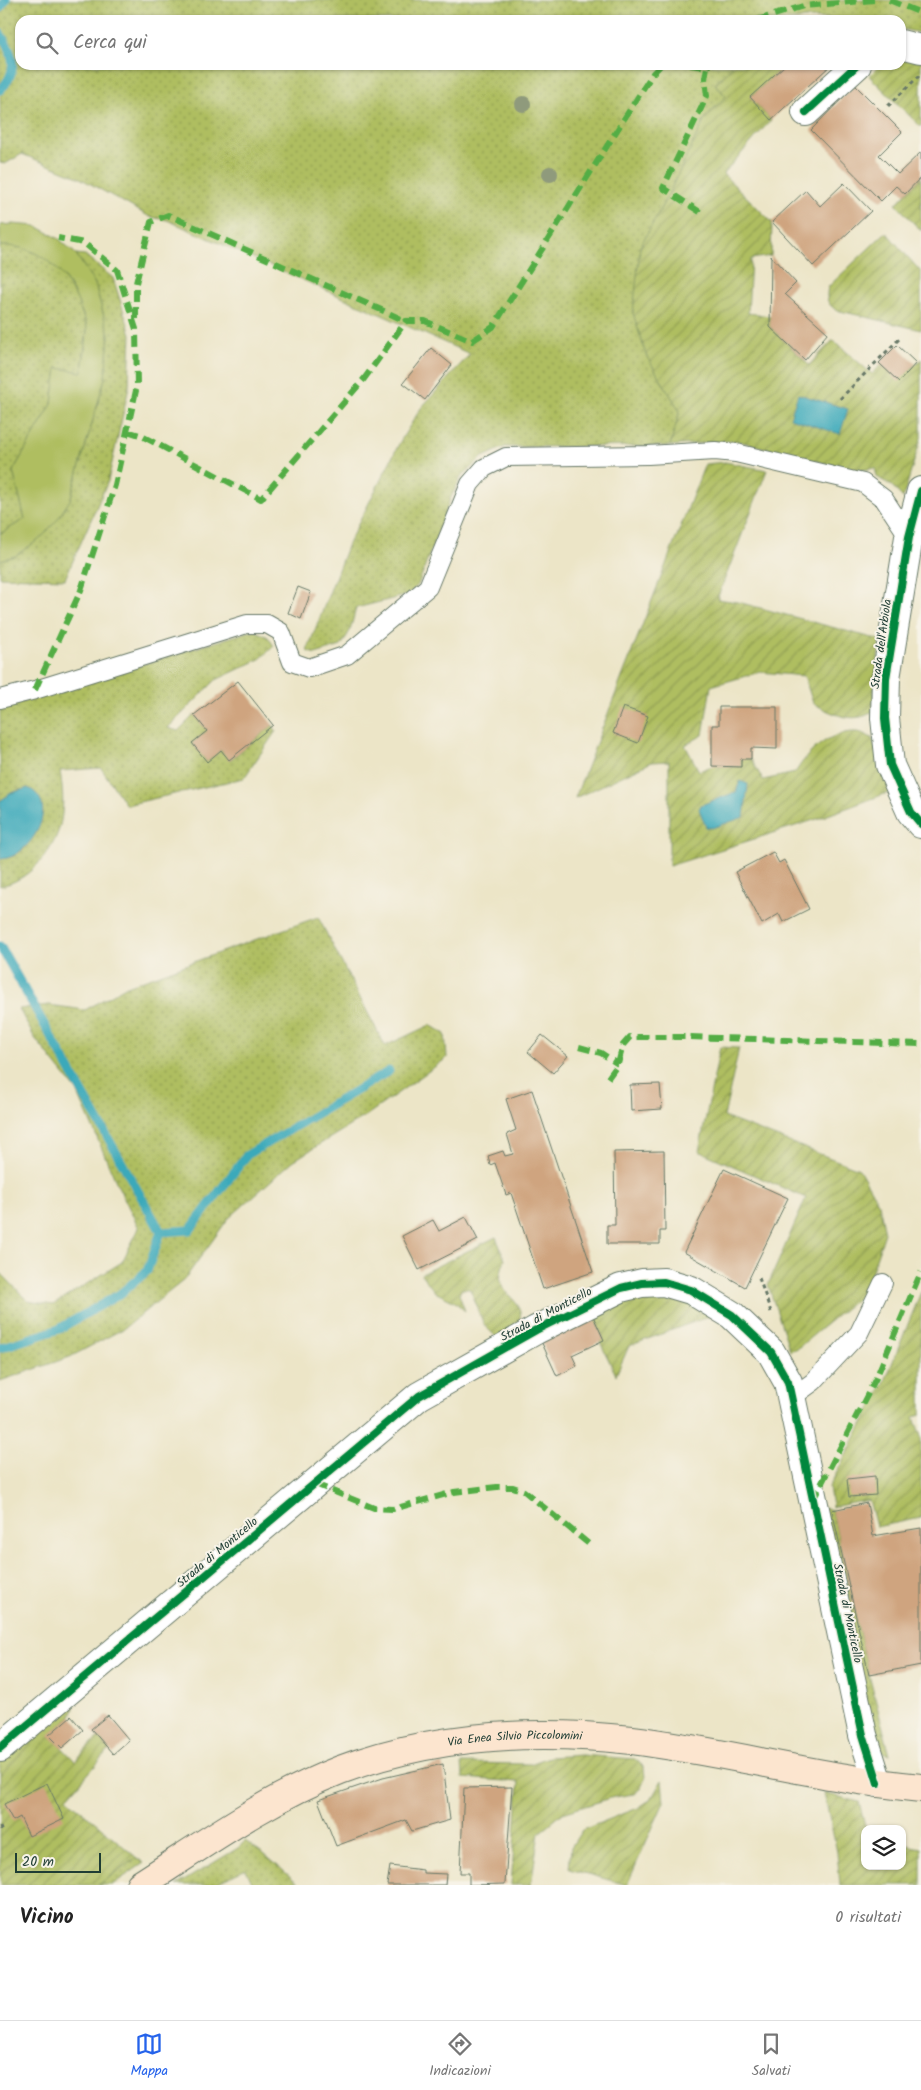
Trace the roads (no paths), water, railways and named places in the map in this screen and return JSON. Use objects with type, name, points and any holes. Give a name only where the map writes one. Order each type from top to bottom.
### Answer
[{"type":"main road","name":"Via Enea Silvio Piccolomini","points":[[140,1885],[255,1813],[325,1776],[397,1752],[448,1742],[524,1736],[607,1738],[662,1745],[878,1783],[921,1788]]},
{"type":"street","points":[[906,44],[921,49]]},
{"type":"street","points":[[806,112],[852,70]]},
{"type":"street","name":"Strada dell'Arbiola","points":[[921,492],[909,537],[886,678],[885,718],[890,765],[911,812],[921,824]]},
{"type":"street","name":"Strada di Monticello","points":[[0,1748],[419,1396],[536,1330],[621,1288],[642,1283],[664,1282],[690,1290],[732,1315],[771,1352],[788,1382],[863,1734],[878,1783]]},
{"type":"lane","points":[[0,699],[35,690],[247,624],[267,624],[281,632],[292,662],[309,668],[347,655],[428,587],[470,484],[484,468],[506,457],[648,455],[714,451],[736,453],[863,483],[884,499],[909,537]]},
{"type":"lane","points":[[791,1398],[813,1382],[859,1333],[884,1284]]},
{"type":"water","points":[[798,394],[848,409],[840,434],[790,418]]},
{"type":"water","points":[[740,781],[748,784],[744,817],[712,828],[706,827],[699,809],[701,805],[736,792]]},
{"type":"water","points":[[28,788],[38,795],[42,805],[42,817],[38,829],[22,850],[11,857],[0,859],[0,801],[11,793]]},
{"type":"waterway","points":[[0,8],[6,0]]},
{"type":"waterway","points":[[0,33],[11,54],[12,62],[10,76],[0,90]]},
{"type":"waterway","points":[[0,946],[161,1232],[147,1271],[120,1294],[59,1329],[0,1348]]},
{"type":"waterway","points":[[161,1232],[190,1230],[247,1155],[389,1071]]}]
